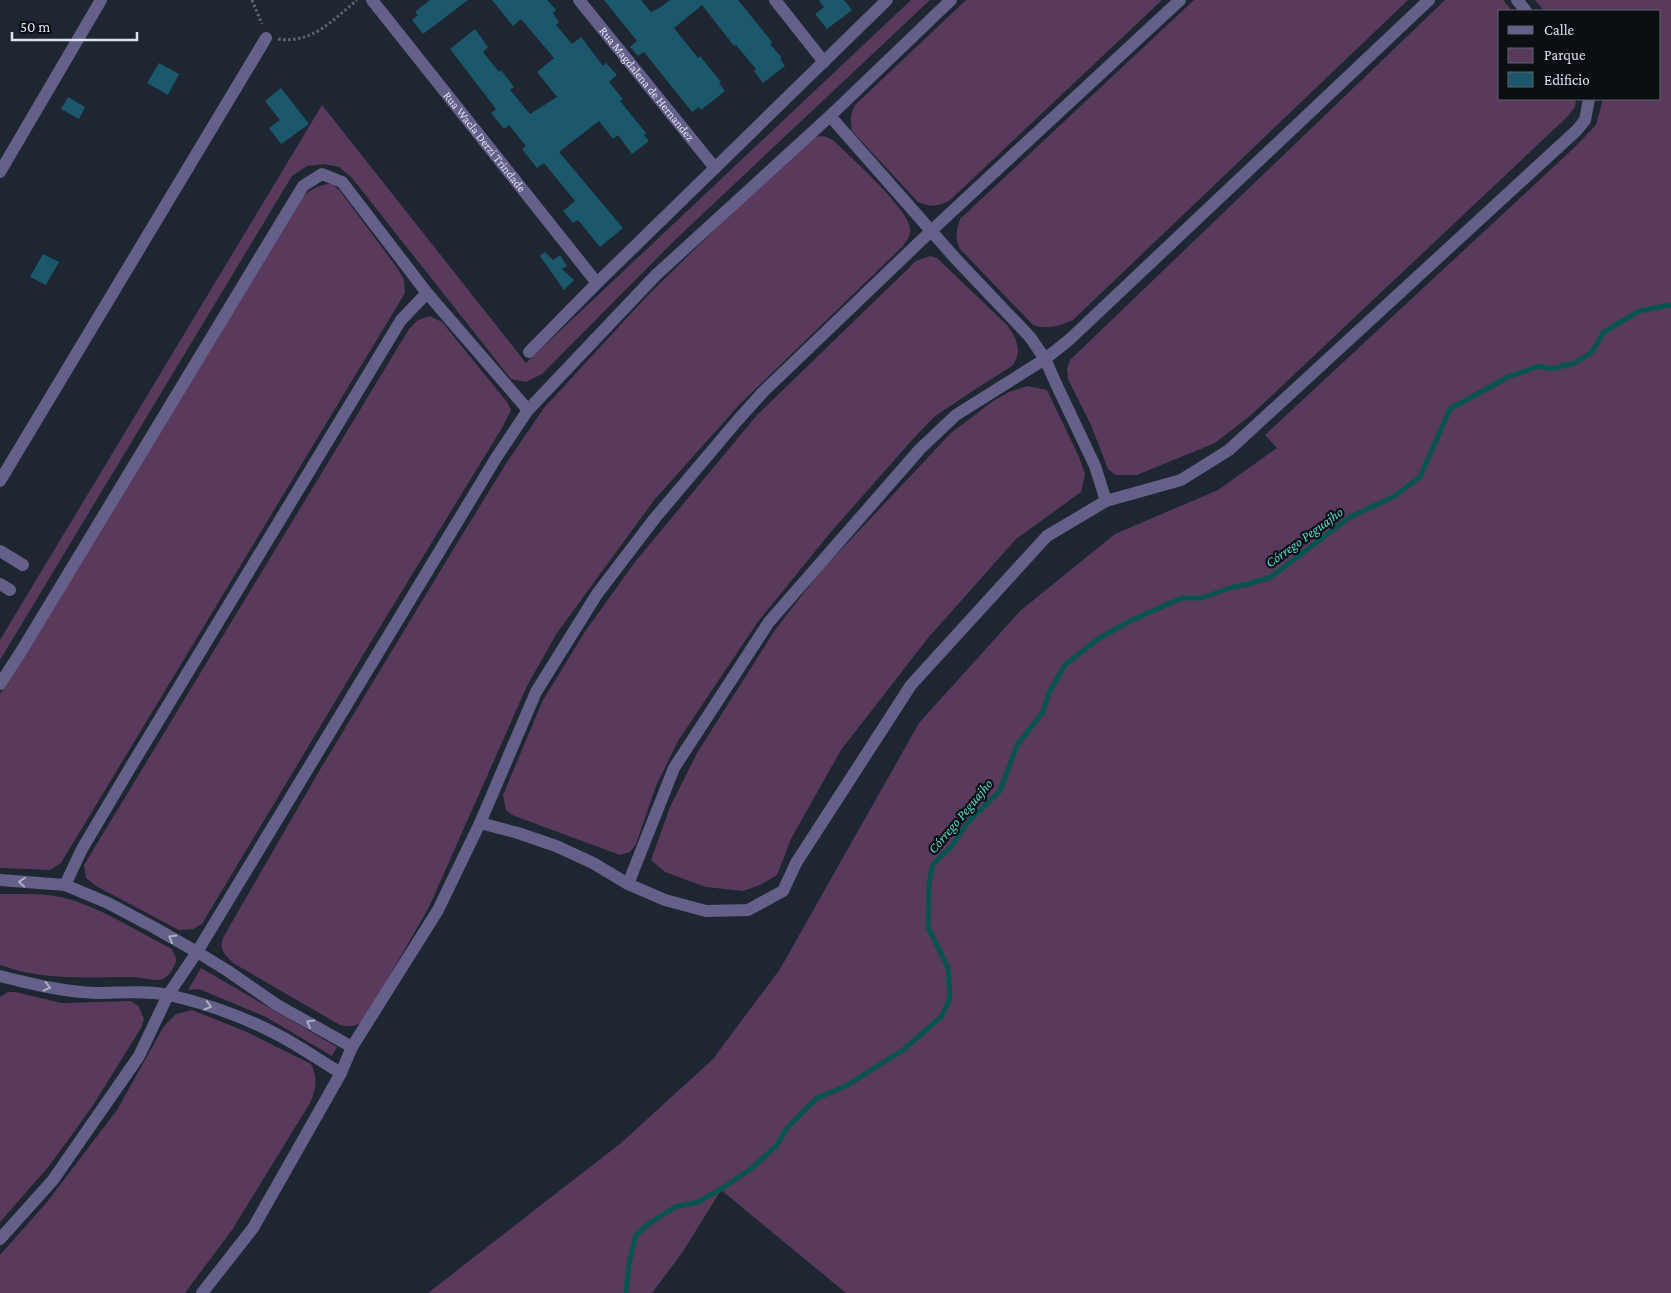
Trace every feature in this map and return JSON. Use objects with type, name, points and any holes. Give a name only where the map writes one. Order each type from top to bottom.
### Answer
[{"type":"street","points":[[0,172],[101,0]]},
{"type":"street","name":"Rua Wacla Derzi Trindade","points":[[372,0],[598,282]]},
{"type":"street","name":"Rua Magdalena de Hernandez","points":[[579,0],[715,168]]},
{"type":"street","points":[[776,0],[824,62]]},
{"type":"street","points":[[529,352],[598,282],[887,0]]},
{"type":"street","points":[[0,1239],[53,1180],[139,1056],[168,995],[197,952],[496,458],[528,410],[656,275],[830,116],[951,0]]},
{"type":"street","points":[[202,1293],[253,1228],[341,1073],[352,1048],[438,910],[480,823],[536,692],[602,586],[655,518],[736,421],[763,392],[932,230],[1180,0]]},
{"type":"street","points":[[628,884],[674,768],[769,622],[920,449],[956,415],[1045,359],[1069,340],[1429,0]]},
{"type":"street","points":[[1517,0],[1525,10]]},
{"type":"street","points":[[0,481],[266,38]]},
{"type":"street","points":[[480,823],[556,846],[593,863],[628,884],[666,900],[706,911],[748,910],[783,891],[796,863],[911,685],[1047,536],[1106,501],[1181,480],[1229,450],[1577,130],[1585,120],[1589,100]]},
{"type":"street","points":[[830,116],[955,258],[1030,337],[1045,359],[1095,466],[1106,501]]},
{"type":"street","points":[[0,684],[303,186],[322,174],[342,182],[427,293],[528,410]]},
{"type":"street","points":[[66,885],[82,849],[130,768],[401,320],[427,293]]},
{"type":"street","points":[[0,550],[23,566]]},
{"type":"street","points":[[0,880],[66,885],[108,903],[197,952],[277,1005],[352,1048]]},
{"type":"street","points":[[0,976],[58,990],[97,993],[140,991],[168,995],[214,1007],[282,1037],[341,1073]]},
{"type":"path","points":[[252,0],[262,21],[266,38],[284,40],[302,39],[319,32],[357,0]]},
{"type":"green space","points":[[911,0],[930,0],[677,238],[542,374],[526,382],[511,379],[352,178],[339,167],[324,164],[307,166],[292,176],[0,660],[0,640],[322,105],[526,363]]},
{"type":"green space","points":[[966,0],[1162,0],[949,201],[934,206],[926,205],[918,202],[852,131],[852,114],[856,104]]},
{"type":"green space","points":[[1194,0],[1408,0],[1073,320],[1053,327],[1033,325],[960,249],[957,234],[960,219]]},
{"type":"green space","points":[[1445,0],[1503,0],[1511,10],[1498,10],[1498,100],[1576,100],[1575,107],[1567,117],[1250,416],[1215,443],[1137,475],[1116,475],[1108,469],[1091,425],[1068,379],[1067,369],[1070,360]]},
{"type":"green space","points":[[1535,0],[1671,0],[1671,1293],[846,1293],[721,1190],[682,1253],[652,1293],[428,1293],[621,1143],[713,1059],[780,969],[919,723],[1020,611],[1115,534],[1218,490],[1277,448],[1265,435],[1576,146],[1596,125],[1603,100],[1661,100],[1661,10],[1543,10]]},
{"type":"green space","points":[[824,136],[833,140],[877,182],[899,208],[907,219],[910,228],[908,237],[903,246],[740,404],[655,499],[557,633],[527,686],[429,907],[365,1019],[353,1026],[340,1025],[233,963],[223,951],[222,940],[224,936],[321,768],[451,553],[507,462],[544,408],[647,296],[798,148],[814,137]]},
{"type":"green space","points":[[331,183],[340,191],[398,269],[404,280],[405,293],[61,863],[50,870],[0,868],[0,694],[299,201],[313,189]]},
{"type":"green space","points":[[930,256],[937,258],[1007,325],[1014,335],[1018,350],[1012,366],[934,417],[830,533],[757,623],[678,741],[656,786],[636,844],[630,852],[620,855],[512,815],[506,810],[503,795],[542,702],[584,633],[635,562],[757,415],[916,261]]},
{"type":"green space","points":[[430,316],[442,322],[507,402],[511,410],[502,428],[372,640],[202,924],[193,929],[179,930],[96,886],[86,878],[84,865],[409,329],[418,320]]},
{"type":"green space","points":[[1027,386],[1047,390],[1079,457],[1085,474],[1081,492],[1016,539],[928,638],[841,750],[791,839],[777,875],[760,885],[743,891],[706,887],[665,872],[651,860],[670,807],[697,753],[775,630],[820,572],[951,433],[993,401],[1009,392]]},
{"type":"green space","points":[[0,894],[54,896],[76,901],[118,920],[172,949],[176,960],[165,978],[156,980],[133,977],[49,976],[33,974],[0,965]]},
{"type":"green space","points":[[201,968],[337,1047],[332,1056],[266,1017],[199,989],[188,990]]},
{"type":"green space","points":[[8,992],[62,1003],[131,1001],[139,1007],[144,1019],[141,1028],[92,1107],[49,1166],[0,1222],[0,997]]},
{"type":"green space","points":[[192,1010],[247,1032],[311,1064],[315,1074],[315,1088],[310,1103],[232,1230],[185,1293],[0,1293],[0,1255],[47,1202],[117,1110],[164,1026],[176,1014]]},
{"type":"building","points":[[430,0],[468,0],[423,34],[412,20],[418,15],[415,12]]},
{"type":"building","points":[[492,0],[547,0],[556,10],[553,13],[559,22],[556,25],[572,44],[581,37],[603,66],[606,63],[617,75],[609,82],[623,99],[620,101],[646,133],[644,135],[649,141],[632,154],[618,135],[613,139],[599,121],[559,152],[623,228],[600,247],[578,220],[573,223],[563,211],[575,201],[544,163],[537,168],[522,149],[526,146],[509,125],[504,129],[491,113],[496,109],[450,49],[475,29],[488,47],[483,52],[499,72],[501,70],[514,87],[510,90],[530,114],[557,97],[537,72],[554,58],[521,19],[513,26]]},
{"type":"building","points":[[604,0],[641,0],[651,12],[670,0],[738,0],[772,42],[770,44],[782,58],[780,59],[785,66],[763,83],[754,71],[756,69],[736,45],[734,46],[702,5],[674,28],[698,58],[700,56],[721,82],[719,83],[725,91],[701,110],[699,107],[692,112],[644,52],[638,56],[630,47],[637,41]]},
{"type":"building","points":[[819,0],[844,0],[852,10],[827,29],[815,14],[824,7]]},
{"type":"building","points":[[159,63],[179,74],[168,95],[147,83]]},
{"type":"building","points":[[281,88],[309,124],[281,144],[269,128],[280,120],[265,101]]},
{"type":"building","points":[[68,97],[85,107],[79,119],[61,109]]},
{"type":"building","points":[[545,252],[553,260],[560,255],[567,266],[562,269],[574,280],[564,290],[540,256]]},
{"type":"building","points":[[43,254],[59,262],[46,285],[30,277]]},
{"type":"waterway","name":"Córrego Peguajho","points":[[626,1293],[629,1264],[636,1235],[650,1223],[675,1207],[698,1202],[752,1168],[776,1146],[787,1128],[817,1098],[846,1086],[903,1050],[942,1016],[950,998],[948,968],[928,927],[929,883],[933,864],[952,846],[967,823],[1000,791],[1017,745],[1043,712],[1049,693],[1065,665],[1098,639],[1130,621],[1182,598],[1201,598],[1271,577],[1350,517],[1393,497],[1420,477],[1450,409],[1508,377],[1539,366],[1551,369],[1575,363],[1592,352],[1604,332],[1639,311],[1671,305]]}]
